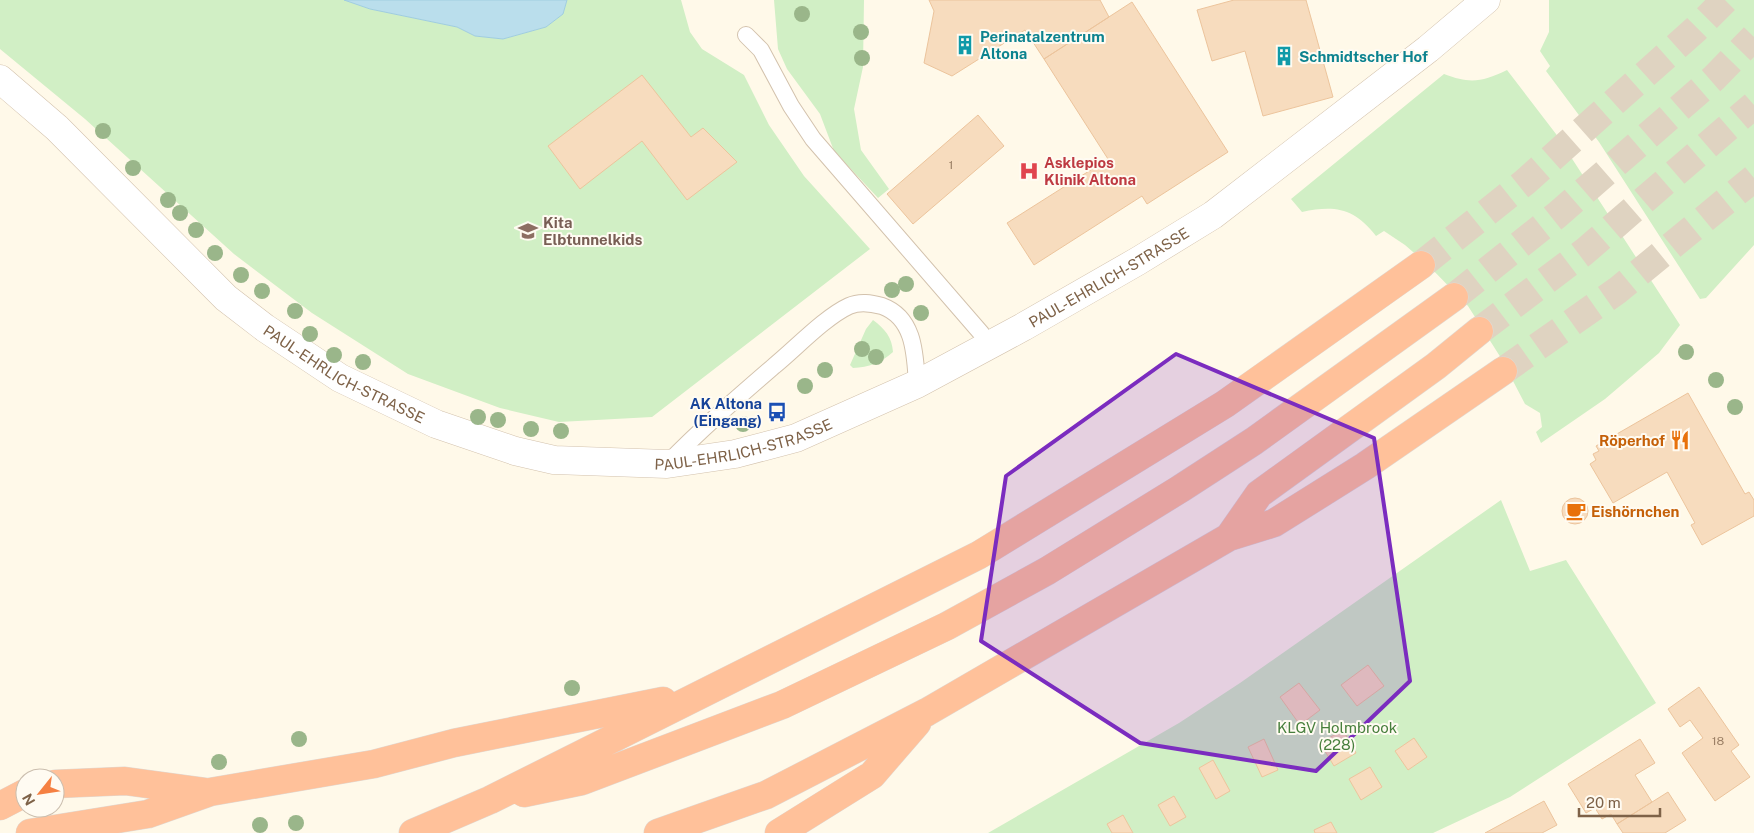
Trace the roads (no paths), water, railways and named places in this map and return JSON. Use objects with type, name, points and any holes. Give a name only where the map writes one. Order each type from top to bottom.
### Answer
[{"type":"highway","points":[[413,833],[490,800],[980,555],[1225,404],[1421,265]]},
{"type":"highway","points":[[490,800],[582,781],[782,705],[947,626],[1047,571],[1254,441],[1454,297]]},
{"type":"highway","points":[[1229,537],[1258,494],[1436,366],[1480,331]]},
{"type":"highway","points":[[658,833],[766,795],[926,712],[1229,537],[1274,523],[1366,466],[1503,371]]},
{"type":"highway","points":[[30,833],[148,814],[210,792],[374,764],[454,744],[699,694]]},
{"type":"highway","points":[[779,833],[872,775],[926,712]]},
{"type":"highway","points":[[65,784],[125,781],[210,792]]},
{"type":"highway","points":[[0,806],[15,798]]},
{"type":"street","name":"PAUL-EHRLICH-STRASSE","points":[[4,85],[57,128],[226,298],[265,328],[340,378],[436,424],[515,451],[554,460],[667,464],[735,454],[780,444],[917,384],[989,346],[1213,216],[1477,3]]},
{"type":"lane","points":[[746,36],[761,50],[791,106],[813,139],[965,314],[989,346]]},
{"type":"lane","points":[[667,464],[700,430],[831,318],[858,303],[871,303],[889,309],[901,318],[912,339],[917,384]]},
{"type":"water","points":[[344,0],[567,0],[563,14],[546,27],[503,39],[475,36],[457,27],[370,9]]},
{"type":"tunnel","points":[[1421,265],[1525,182],[1696,29],[1725,0]]},
{"type":"tunnel","points":[[1454,297],[1557,215],[1714,78],[1754,37]]},
{"type":"tunnel","points":[[1479,331],[1584,252],[1754,105]]},
{"type":"tunnel","points":[[1503,371],[1618,290],[1754,178]]},
{"type":"place","name":"Perinatalzentrum Altona","points":[[965,45]]},
{"type":"place","name":"Schmidtscher Hof","points":[[1284,56]]},
{"type":"place","name":"Asklepios Klinik Altona","points":[[1029,171]]},
{"type":"place","name":"Kita Elbtunnelkids","points":[[528,231]]},
{"type":"place","name":"AK Altona (Eingang)","points":[[777,412]]},
{"type":"place","name":"Röperhof","points":[[1680,440]]},
{"type":"place","name":"Eishörnchen","points":[[1576,511]]},
{"type":"park label","name":"KLGV Holmbrook (228)","points":[[1337,736]]}]
